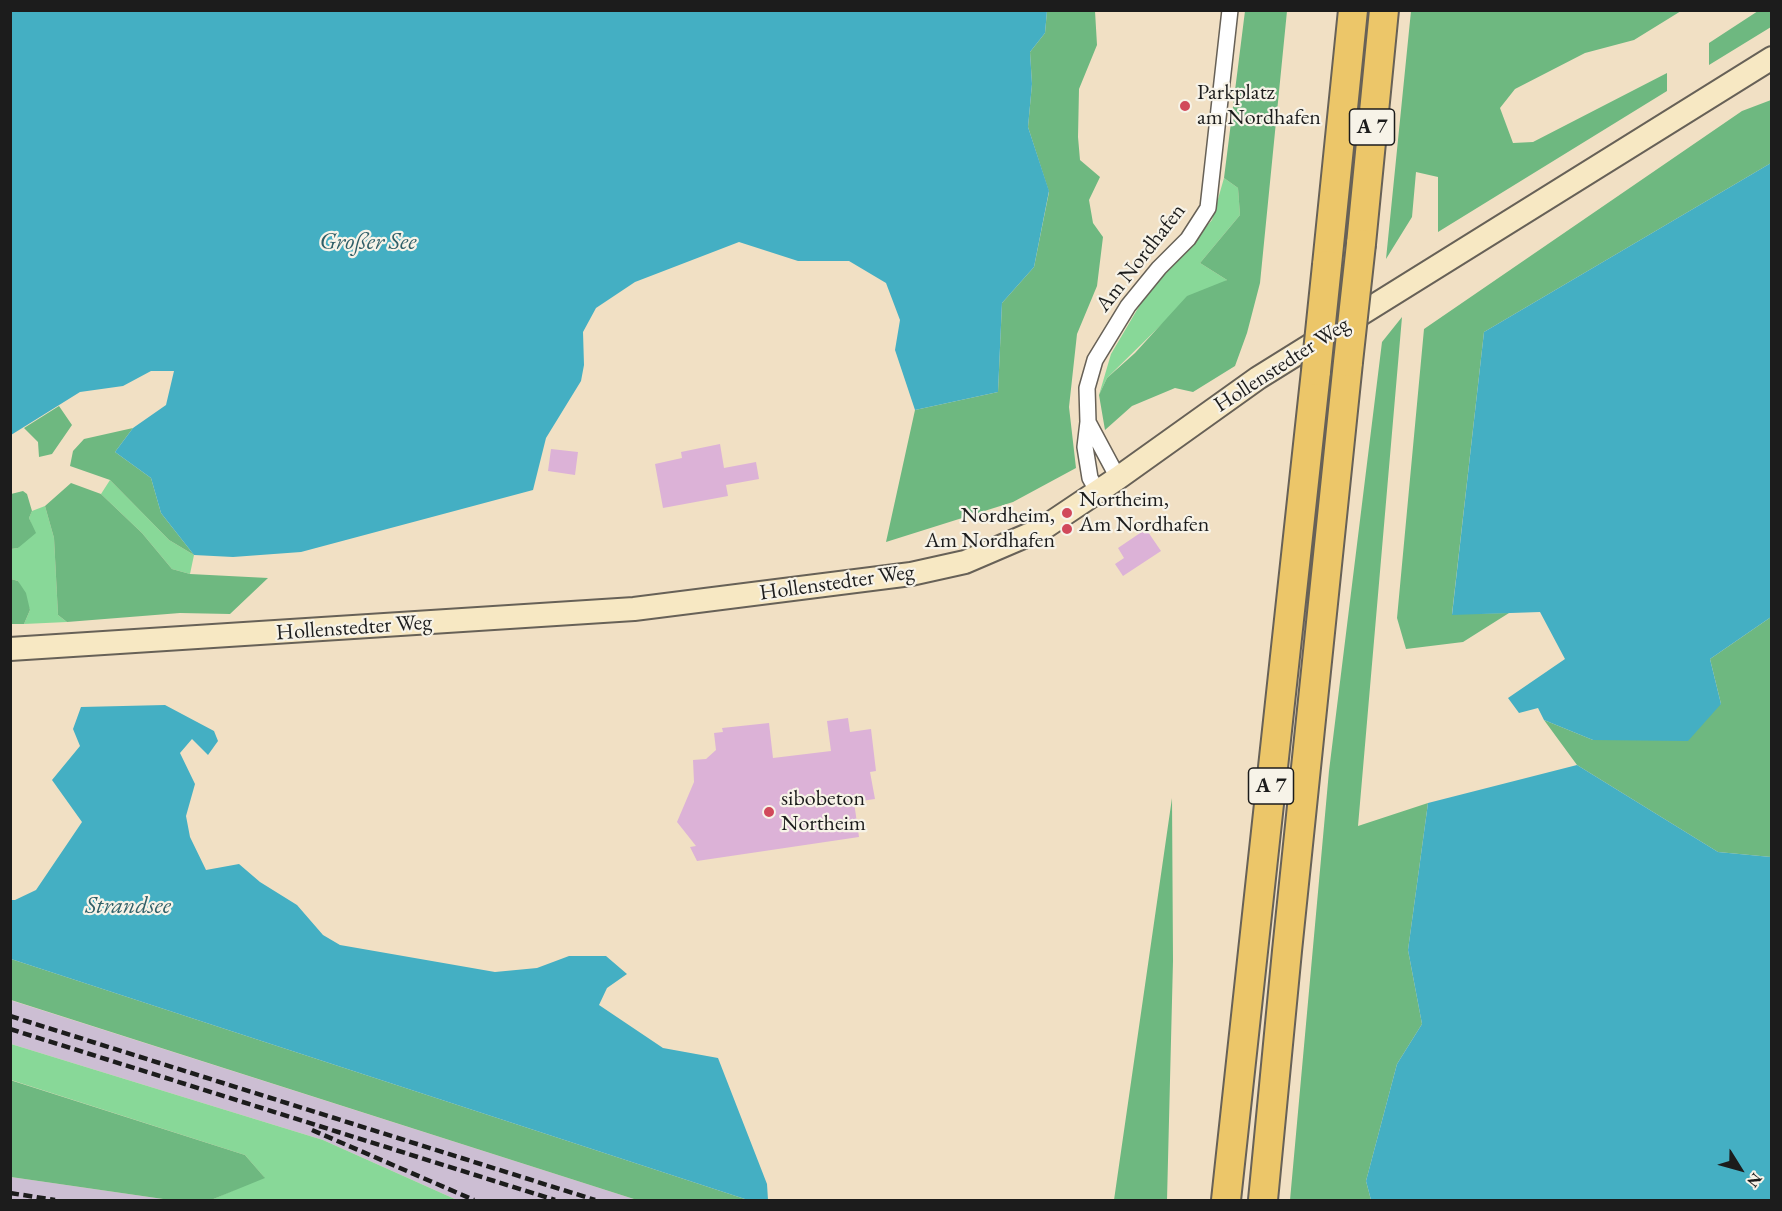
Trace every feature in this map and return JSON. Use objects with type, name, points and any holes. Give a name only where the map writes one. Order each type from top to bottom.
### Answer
[{"type":"highway","name":"A 7","points":[[1226,1200],[1328,265],[1353,10]]},
{"type":"highway","name":"A 7","points":[[1263,1200],[1384,10]]},
{"type":"main road","name":"Hollenstedter Weg","points":[[10,649],[568,615],[712,601],[910,574],[965,562],[1042,530],[1258,378],[1772,58]]},
{"type":"street","name":"Am Nordhafen","points":[[1098,492],[1090,478],[1085,447],[1088,422],[1087,388],[1095,360],[1128,306],[1159,268],[1188,239],[1208,208],[1230,10]]},
{"type":"street","name":"Am Nordhafen","points":[[1088,422],[1118,478]]},
{"type":"shaded area","points":[[10,1000],[637,1200],[457,1200],[323,1140],[11,1044]]},
{"type":"shaded area","points":[[11,1177],[170,1200],[11,1200]]},
{"type":"green space","points":[[1411,10],[1681,11],[1634,40],[1585,53],[1515,89],[1500,108],[1513,143],[1533,142],[1667,73],[1667,91],[1438,232],[1438,177],[1416,172],[1412,217],[1386,259]]},
{"type":"green space","points":[[1047,11],[1095,11],[1097,45],[1079,89],[1078,137],[1080,160],[1100,177],[1089,200],[1093,223],[1103,237],[1097,286],[1077,334],[1069,407],[1076,468],[1013,502],[886,542],[915,410],[998,392],[1002,303],[1034,267],[1049,192],[1028,127],[1032,84],[1030,52],[1045,33]]},
{"type":"green space","points":[[1245,11],[1287,11],[1260,283],[1247,333],[1235,366],[1193,392],[1175,388],[1132,406],[1105,430],[1099,395],[1107,378],[1135,353],[1187,296],[1227,280],[1200,263],[1240,215],[1238,188],[1224,178]]},
{"type":"green space","points":[[1758,11],[1771,11],[1771,27],[1709,65],[1709,43]]},
{"type":"green space","points":[[1771,100],[1771,163],[1484,332],[1452,614],[1509,613],[1463,642],[1406,649],[1397,618],[1424,329],[1742,111]]},
{"type":"green space","points":[[1224,178],[1238,188],[1240,215],[1200,263],[1227,280],[1161,325],[1107,378],[1099,395],[1111,354],[1144,298],[1212,220]]},
{"type":"green space","points":[[1402,317],[1358,826],[1428,803],[1408,950],[1422,1024],[1397,1064],[1366,1181],[1371,1200],[1290,1200],[1329,771],[1382,342]]},
{"type":"green space","points":[[59,406],[72,425],[52,454],[39,457],[38,442],[24,428]]},
{"type":"green space","points":[[133,428],[115,452],[151,478],[161,513],[194,555],[169,540],[110,480],[70,466],[73,451],[84,439]]},
{"type":"green space","points":[[110,480],[169,540],[194,555],[190,574],[172,569],[142,533],[101,494]]},
{"type":"green space","points":[[71,483],[101,494],[142,533],[172,569],[190,574],[268,578],[230,614],[180,613],[67,622],[58,615],[54,538],[45,506]]},
{"type":"green space","points":[[23,491],[27,494],[32,511],[29,518],[36,533],[18,548],[11,549],[11,494]]},
{"type":"green space","points":[[45,506],[54,538],[58,615],[67,622],[24,624],[30,610],[18,581],[11,579],[11,549],[18,548],[32,526],[29,518],[32,511]]},
{"type":"green space","points":[[11,579],[18,581],[26,593],[30,610],[24,624],[11,624]]},
{"type":"green space","points":[[1771,617],[1771,857],[1718,852],[1577,765],[1544,720],[1593,740],[1721,704],[1710,659]]},
{"type":"green space","points":[[1172,798],[1173,961],[1167,1200],[1114,1200]]},
{"type":"green space","points":[[11,959],[748,1200],[637,1200],[11,1000]]},
{"type":"green space","points":[[11,1044],[323,1140],[457,1200],[211,1200],[264,1177],[245,1155],[11,1080]]},
{"type":"green space","points":[[10,1080],[245,1155],[265,1178],[211,1200],[170,1200],[11,1177]]},
{"type":"water","name":"Großer See","points":[[11,10],[1047,11],[1045,33],[1030,52],[1032,84],[1028,127],[1049,191],[1034,267],[1002,303],[998,392],[915,410],[895,350],[900,320],[886,283],[849,261],[798,261],[739,242],[635,282],[596,308],[583,332],[584,365],[581,381],[546,438],[533,490],[301,552],[233,557],[194,555],[161,513],[151,478],[115,452],[133,428],[166,405],[174,371],[151,371],[123,386],[80,392],[11,435]]},
{"type":"water","points":[[1771,163],[1771,617],[1710,659],[1721,704],[1688,741],[1593,740],[1544,720],[1538,708],[1519,713],[1508,698],[1565,659],[1540,612],[1452,615],[1484,332]]},
{"type":"water","name":"Strandsee","points":[[165,705],[214,731],[218,741],[208,755],[192,739],[180,753],[195,784],[186,816],[190,837],[206,870],[239,864],[260,882],[297,905],[323,935],[340,945],[495,972],[537,968],[569,956],[606,956],[627,974],[607,988],[599,1005],[663,1048],[718,1058],[767,1184],[768,1200],[748,1200],[11,959],[11,900],[36,890],[82,822],[52,780],[80,746],[73,729],[81,707]]},
{"type":"water","points":[[1577,765],[1718,852],[1771,857],[1771,1200],[1371,1200],[1366,1181],[1397,1064],[1422,1024],[1408,950],[1428,803]]},
{"type":"building","points":[[720,444],[724,468],[756,462],[759,479],[726,485],[728,496],[663,508],[655,464],[682,458],[681,452]]},
{"type":"building","points":[[551,449],[578,452],[575,475],[548,471]]},
{"type":"building","points":[[1146,529],[1161,551],[1123,576],[1115,564],[1124,558],[1118,548]]},
{"type":"building","name":"sibobeton Northeim","points":[[848,718],[850,732],[871,729],[876,771],[870,772],[875,799],[854,802],[859,837],[697,861],[690,847],[696,846],[677,822],[694,782],[693,760],[706,759],[716,750],[714,733],[723,732],[722,728],[769,723],[773,758],[831,751],[827,721]]},
{"type":"railway","points":[[10,1016],[595,1200]]},
{"type":"railway","points":[[10,1029],[555,1200]]},
{"type":"railway","points":[[312,1130],[474,1200]]},
{"type":"railway","points":[[10,1193],[55,1200]]},
{"type":"place","name":"Parkplatz am Nordhafen","points":[[1185,106]]},
{"type":"place","name":"Northeim, Am Nordhafen","points":[[1067,513]]},
{"type":"place","name":"Nordheim, Am Nordhafen","points":[[1067,529]]},
{"type":"place","name":"sibobeton Northeim","points":[[769,812]]}]
